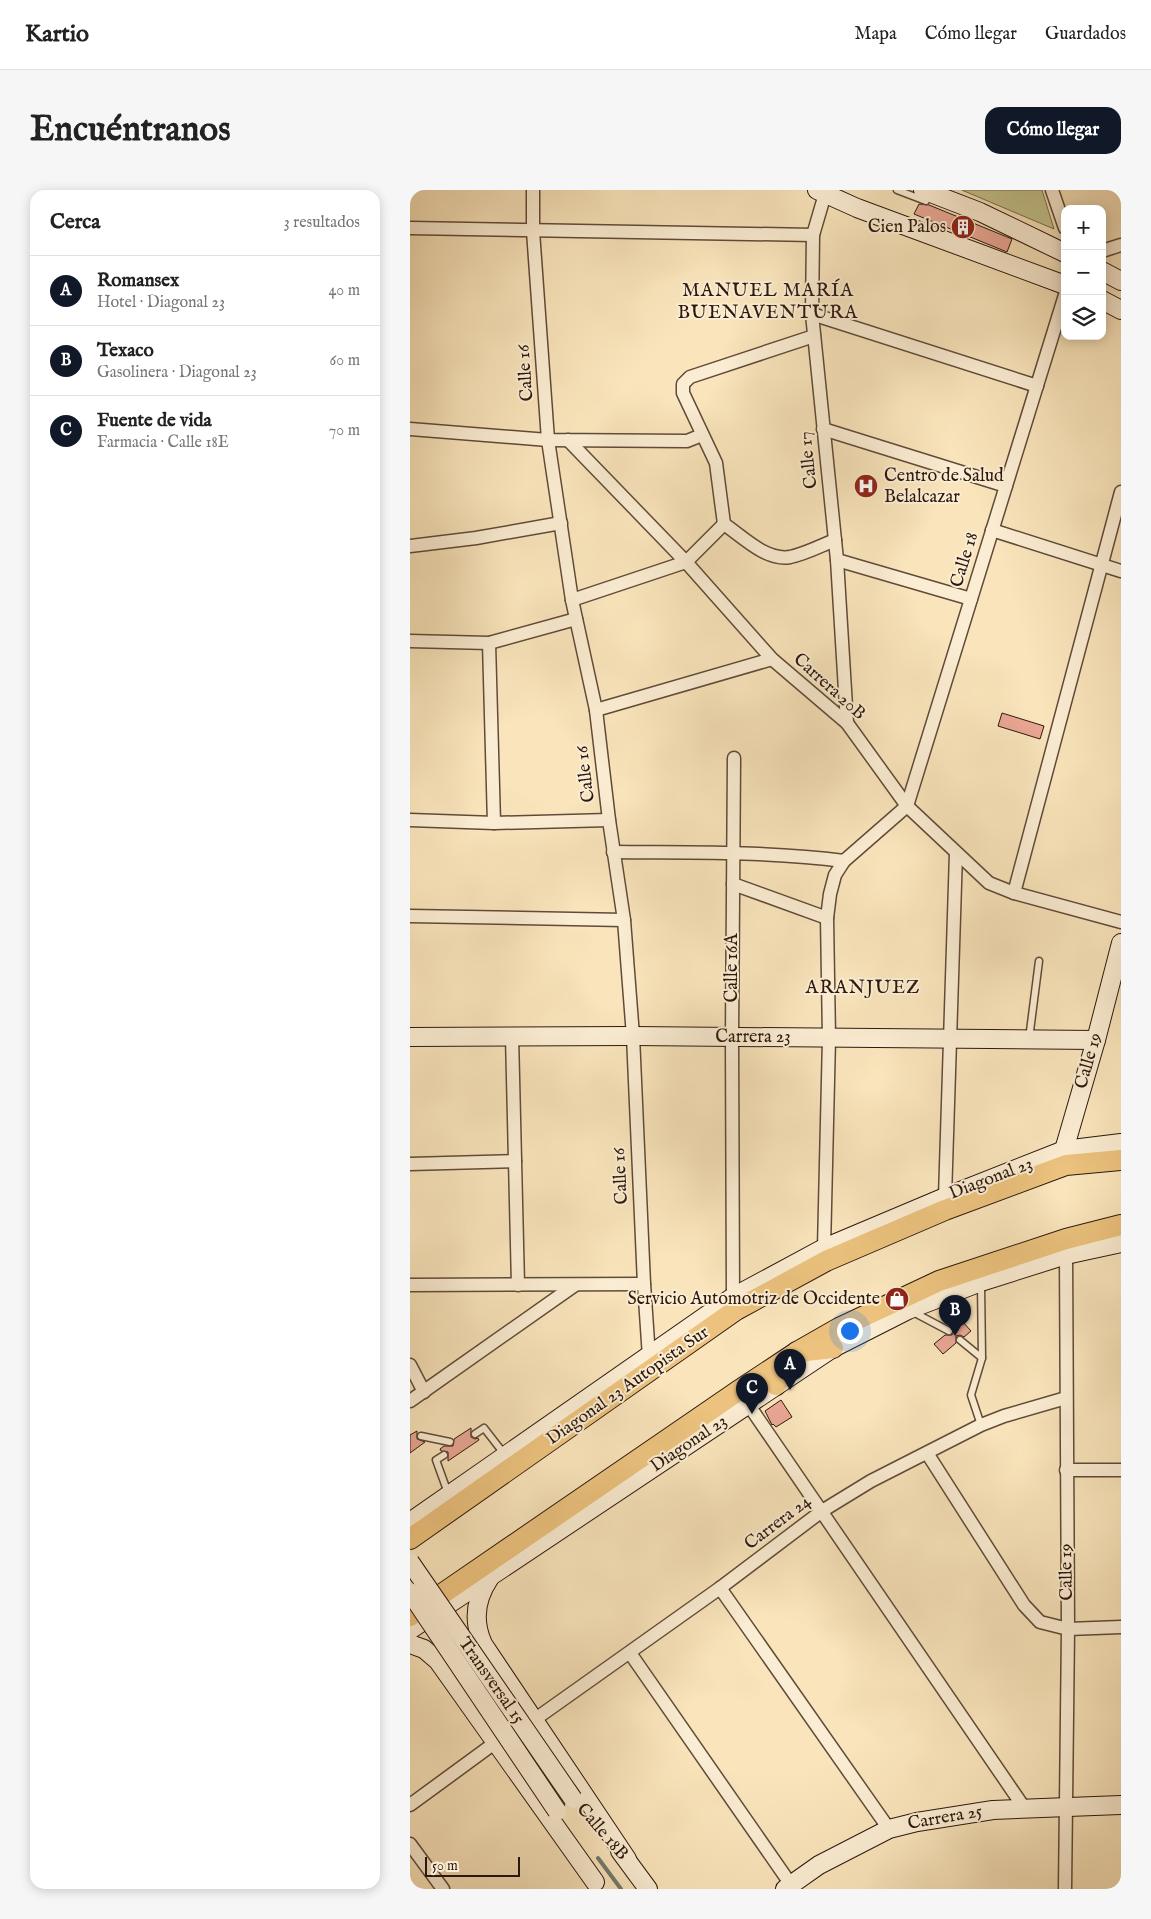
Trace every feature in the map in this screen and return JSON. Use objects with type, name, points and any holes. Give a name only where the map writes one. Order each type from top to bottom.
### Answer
[{"type":"main road","name":"Diagonal 23 Autopista Sur","points":[[410,1540],[736,1310],[826,1261],[1065,1158],[1115,1160]]},
{"type":"main road","points":[[410,1616],[796,1352],[839,1328],[939,1281],[1066,1247],[1121,1224]]},
{"type":"main road","points":[[796,1352],[832,1348]]},
{"type":"main road","points":[[776,1385],[796,1352]]},
{"type":"street","name":"Calle 16","points":[[532,190],[533,231],[548,440],[572,600],[596,710],[613,852],[624,920],[633,1036],[649,1357]]},
{"type":"street","points":[[1052,190],[1061,216]]},
{"type":"street","points":[[824,192],[866,212],[1061,284]]},
{"type":"street","name":"Calle 17","points":[[824,192],[813,235],[812,314],[837,560],[847,723]]},
{"type":"street","points":[[928,197],[980,212],[1061,255]]},
{"type":"street","points":[[410,228],[813,235]]},
{"type":"street","points":[[1105,250],[1121,245]]},
{"type":"street","points":[[1106,273],[1121,280]]},
{"type":"street","points":[[1106,302],[1121,310]]},
{"type":"street","name":"Calle 18","points":[[907,806],[1061,308]]},
{"type":"street","points":[[812,314],[1037,386]]},
{"type":"street","points":[[814,336],[690,377],[683,384],[683,393],[716,463],[724,524],[767,554],[779,557],[791,557],[835,540]]},
{"type":"street","points":[[410,429],[548,440],[687,441],[702,435]]},
{"type":"street","points":[[823,430],[1006,486]]},
{"type":"street","name":"Carrera 20B","points":[[568,440],[686,562],[772,659],[847,723],[907,806],[989,883],[1014,893],[1121,922]]},
{"type":"street","points":[[1014,893],[1121,492]]},
{"type":"street","points":[[410,546],[476,538],[561,523]]},
{"type":"street","points":[[572,600],[686,562],[724,524]]},
{"type":"street","points":[[992,530],[1121,571]]},
{"type":"street","points":[[837,560],[971,599]]},
{"type":"street","points":[[410,641],[489,643],[576,619]]},
{"type":"street","points":[[489,643],[494,823]]},
{"type":"street","points":[[596,710],[772,659]]},
{"type":"street","name":"Calle 16A","points":[[733,1297],[734,758]]},
{"type":"street","points":[[824,1248],[829,1038],[827,918],[830,894],[835,875],[844,861],[907,806]]},
{"type":"street","points":[[410,820],[494,823],[609,820]]},
{"type":"street","points":[[613,852],[733,853],[815,857],[844,861]]},
{"type":"street","points":[[945,1197],[956,853]]},
{"type":"street","points":[[733,884],[827,918]]},
{"type":"street","points":[[410,916],[624,920]]},
{"type":"street","name":"Calle 19","points":[[1065,1158],[1121,942]]},
{"type":"street","points":[[512,1036],[518,1285]]},
{"type":"street","name":"Carrera 23","points":[[410,1037],[633,1036],[1096,1040]]},
{"type":"street","points":[[1065,1158],[1121,1143]]},
{"type":"street","name":"Diagonal 23","points":[[410,1522],[733,1297],[824,1248],[945,1197],[1065,1158]]},
{"type":"street","points":[[410,1164],[515,1161]]},
{"type":"street","points":[[1066,1247],[1121,1243]]},
{"type":"street","name":"Calle 19","points":[[1065,1889],[1068,1629],[1066,1247]]},
{"type":"street","name":"Diagonal 23","points":[[410,1630],[832,1348],[908,1310],[1066,1247]]},
{"type":"street","points":[[410,1285],[644,1284]]},
{"type":"street","points":[[410,1401],[575,1285]]},
{"type":"street","points":[[410,1365],[424,1392]]},
{"type":"street","name":"Carrera 24","points":[[534,1720],[720,1588],[822,1511],[871,1481],[981,1424],[1066,1398]]},
{"type":"street","points":[[748,1404],[1025,1809]]},
{"type":"street","points":[[927,1452],[1024,1605],[1040,1622],[1068,1629],[1121,1626]]},
{"type":"street","points":[[1066,1470],[1121,1470]]},
{"type":"street","points":[[410,1506],[444,1499]]},
{"type":"street","name":"Transversal 15","points":[[410,1562],[573,1799]]},
{"type":"street","points":[[490,1578],[480,1594],[477,1607],[476,1619],[479,1635],[627,1859]]},
{"type":"street","points":[[720,1588],[889,1828]]},
{"type":"street","name":"Transversal 15","points":[[410,1592],[557,1812]]},
{"type":"street","points":[[410,1644],[424,1649],[434,1658],[598,1885]]},
{"type":"street","points":[[630,1653],[790,1888]]},
{"type":"street","points":[[410,1805],[496,1742]]},
{"type":"street","name":"Calle 18B","points":[[573,1799],[627,1859],[648,1889]]},
{"type":"street","name":"Carrera 25","points":[[790,1888],[818,1865],[889,1828],[993,1810],[1121,1804]]},
{"type":"street","name":"Calle 18B","points":[[557,1812],[598,1885]]},
{"type":"street","points":[[410,1844],[443,1889]]},
{"type":"lane","points":[[897,190],[928,197]]},
{"type":"lane","points":[[824,192],[1061,277]]},
{"type":"lane","points":[[1017,238],[1061,255]]},
{"type":"lane","points":[[1105,295],[1121,304]]},
{"type":"lane","points":[[1030,1039],[1039,961]]},
{"type":"lane","points":[[981,1282],[982,1358],[971,1395],[981,1424]]},
{"type":"lane","points":[[908,1310],[950,1331]]},
{"type":"lane","points":[[960,1340],[982,1358]]},
{"type":"lane","points":[[475,1434],[484,1428],[506,1456]]},
{"type":"lane","points":[[421,1436],[450,1442]]},
{"type":"lane","points":[[444,1455],[436,1460],[444,1499]]},
{"type":"shaded area","points":[[962,190],[1042,190],[1054,229],[964,191]]},
{"type":"building","name":"Cien Palos","points":[[919,204],[929,205],[1012,239],[1007,252],[914,214]]},
{"type":"building","points":[[1002,713],[1044,726],[1040,739],[998,726]]},
{"type":"building","points":[[962,1321],[971,1331],[964,1337],[956,1336],[956,1343],[943,1354],[934,1344],[945,1335],[952,1335],[953,1328]]},
{"type":"building","points":[[781,1400],[792,1417],[776,1427],[772,1425],[765,1411]]},
{"type":"building","points":[[471,1428],[471,1437],[478,1438],[479,1440],[448,1461],[448,1452],[441,1451],[440,1449],[444,1446],[453,1446],[454,1439]]},
{"type":"building","points":[[417,1431],[417,1439],[425,1442],[410,1453],[410,1435]]},
{"type":"waterway","points":[[598,1858],[621,1889]]},
{"type":"place","name":"Cien Palos","points":[[963,227]]},
{"type":"place","name":"Centro de Salud Belalcazar","points":[[866,486]]},
{"type":"place","name":"Servicio Automotriz de Occidente","points":[[897,1299]]},
{"type":"place","name":"Texaco","points":[[955,1336]]},
{"type":"place","name":"Romansex","points":[[790,1390]]},
{"type":"place","name":"Fuente de vida","points":[[752,1414]]},
{"type":"district","name":"MANUEL MARÍA BUENAVENTURA","points":[[768,302]]},
{"type":"district","name":"ARANJUEZ","points":[[863,988]]}]
